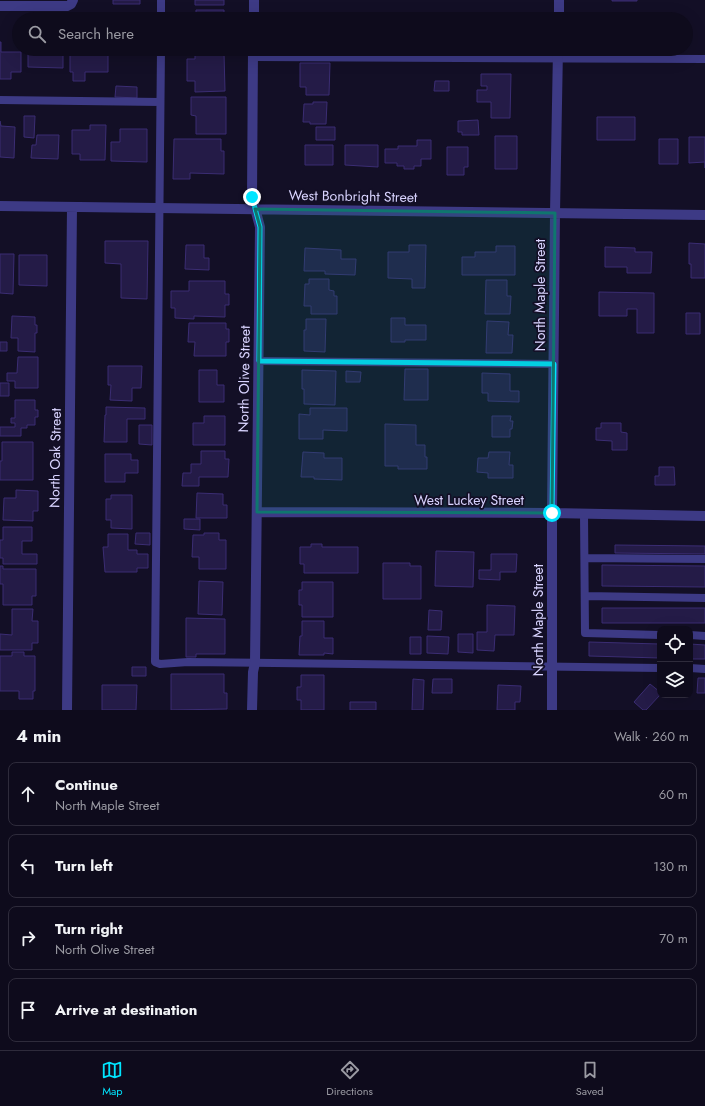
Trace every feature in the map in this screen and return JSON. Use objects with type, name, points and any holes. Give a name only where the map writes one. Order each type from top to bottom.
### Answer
[{"type":"street","points":[[254,0],[254,12]]},
{"type":"street","points":[[559,0],[559,12]]},
{"type":"street","points":[[0,6],[67,6],[72,2]]},
{"type":"street","name":"North Olive Street","points":[[252,710],[253,672],[255,663],[260,227],[252,197],[253,56]]},
{"type":"street","name":"North Maple Street","points":[[552,710],[552,513],[558,56]]},
{"type":"street","name":"West Bonbright Street","points":[[0,206],[705,215]]},
{"type":"street","name":"North Oak Street","points":[[67,710],[72,207]]},
{"type":"street","name":"West Luckey Street","points":[[257,512],[552,513],[705,516]]},
{"type":"lane","points":[[161,0],[161,12]]},
{"type":"lane","points":[[161,56],[155,662],[160,664],[188,662],[552,665],[657,668]]},
{"type":"lane","points":[[617,56],[705,59]]},
{"type":"lane","points":[[0,100],[160,102]]},
{"type":"lane","points":[[259,361],[554,364]]},
{"type":"lane","points":[[584,514],[585,633],[657,635]]},
{"type":"lane","points":[[585,558],[705,559]]},
{"type":"lane","points":[[585,596],[705,598]]},
{"type":"lane","points":[[693,635],[705,636]]},
{"type":"lane","points":[[693,668],[705,669]]},
{"type":"highlighted area","points":[[255,209],[555,213],[552,513],[257,512],[260,227]]},
{"type":"building","points":[[113,0],[140,0],[140,4],[113,4]]},
{"type":"building","points":[[195,0],[224,0],[224,5],[195,5]]},
{"type":"building","points":[[637,0],[637,1],[612,1]]},
{"type":"building","points":[[196,10],[224,10],[224,12],[196,12]]},
{"type":"building","points":[[1,42],[1,52],[12,52],[12,56],[21,56],[21,72],[11,72],[11,79],[0,79]]},
{"type":"building","points":[[28,56],[63,56],[63,68],[28,67]]},
{"type":"building","points":[[70,56],[108,56],[108,72],[85,72],[85,81],[73,81],[73,72],[70,72]]},
{"type":"building","points":[[195,56],[224,56],[225,91],[195,92],[195,81],[187,81],[187,59],[195,59]]},
{"type":"building","points":[[300,63],[330,63],[329,95],[306,95],[306,87],[300,87]]},
{"type":"building","points":[[481,74],[511,74],[510,118],[491,118],[491,102],[477,102],[477,90],[487,90],[487,86],[481,86]]},
{"type":"building","points":[[435,81],[449,81],[449,91],[434,91]]},
{"type":"building","points":[[116,86],[137,87],[137,98],[115,97]]},
{"type":"building","points":[[191,97],[226,97],[226,134],[196,134],[196,116],[191,115]]},
{"type":"building","points":[[313,102],[327,102],[326,124],[310,124],[310,122],[303,122],[304,104],[313,104]]},
{"type":"building","points":[[24,116],[35,116],[34,138],[24,137]]},
{"type":"building","points":[[597,117],[635,117],[635,140],[597,140]]},
{"type":"building","points":[[478,120],[479,135],[462,135],[462,132],[458,132],[458,121]]},
{"type":"building","points":[[0,121],[1,126],[15,127],[14,158],[0,157]]},
{"type":"building","points":[[90,125],[106,125],[105,160],[80,160],[80,154],[72,154],[72,130],[90,130]]},
{"type":"building","points":[[316,127],[335,127],[335,140],[316,140]]},
{"type":"building","points":[[120,129],[147,129],[147,162],[111,161],[111,142],[120,142]]},
{"type":"building","points":[[37,135],[59,135],[58,159],[31,158],[32,145],[36,145]]},
{"type":"building","points":[[495,136],[517,136],[517,169],[495,169]]},
{"type":"building","points":[[689,137],[705,137],[705,162],[689,163]]},
{"type":"building","points":[[174,139],[221,139],[221,151],[224,151],[224,174],[190,173],[190,179],[173,179]]},
{"type":"building","points":[[659,139],[678,139],[678,164],[659,164]]},
{"type":"building","points":[[417,140],[431,140],[431,159],[421,159],[421,166],[414,166],[414,169],[404,169],[404,166],[397,166],[397,163],[385,163],[385,149],[398,149],[398,146],[417,146]]},
{"type":"building","points":[[305,145],[333,145],[333,165],[305,165]]},
{"type":"building","points":[[345,145],[378,145],[378,167],[345,165]]},
{"type":"building","points":[[447,147],[468,147],[468,167],[464,167],[464,175],[447,175]]},
{"type":"building","points":[[105,241],[148,241],[147,299],[121,298],[121,264],[105,263]]},
{"type":"building","points":[[689,243],[705,244],[705,278],[691,278]]},
{"type":"building","points":[[186,245],[204,245],[204,258],[209,258],[209,270],[185,269]]},
{"type":"building","points":[[409,245],[426,245],[425,288],[412,288],[412,279],[388,278],[388,252],[409,252]]},
{"type":"building","points":[[496,246],[515,246],[515,275],[462,275],[462,257],[475,257],[475,252],[496,252]]},
{"type":"building","points":[[605,247],[635,248],[635,252],[652,252],[651,273],[627,273],[627,267],[605,267]]},
{"type":"building","points":[[305,248],[341,250],[341,259],[356,259],[355,275],[325,274],[325,271],[304,271]]},
{"type":"building","points":[[0,254],[14,254],[13,294],[0,293]]},
{"type":"building","points":[[19,255],[47,255],[47,286],[19,285]]},
{"type":"building","points":[[309,279],[329,279],[329,290],[334,291],[334,296],[337,296],[337,314],[311,314],[311,306],[304,306],[305,284],[309,284]]},
{"type":"building","points":[[486,280],[507,280],[507,296],[511,296],[510,314],[485,314]]},
{"type":"building","points":[[189,281],[225,281],[225,294],[229,294],[229,305],[225,305],[225,317],[194,316],[194,319],[175,318],[175,308],[171,308],[171,291],[189,291]]},
{"type":"building","points":[[599,292],[654,293],[654,333],[637,333],[637,309],[627,309],[627,316],[599,316]]},
{"type":"building","points":[[686,313],[700,313],[700,334],[686,334]]},
{"type":"building","points":[[12,316],[35,317],[37,333],[35,333],[35,352],[18,351],[18,338],[11,338]]},
{"type":"building","points":[[391,318],[405,318],[405,325],[426,325],[426,340],[391,342]]},
{"type":"building","points":[[306,319],[326,319],[325,352],[304,351],[304,330],[306,330]]},
{"type":"building","points":[[487,321],[509,322],[508,335],[513,335],[512,353],[486,353]]},
{"type":"building","points":[[189,323],[226,323],[226,329],[229,329],[229,342],[226,342],[226,356],[194,356],[195,342],[188,342]]},
{"type":"building","points":[[0,342],[7,342],[7,351],[0,351]]},
{"type":"building","points":[[18,357],[38,357],[38,388],[15,388],[15,381],[7,381],[7,373],[17,373]]},
{"type":"building","points":[[108,366],[142,366],[141,388],[132,388],[132,401],[110,400],[111,385],[108,385]]},
{"type":"building","points":[[405,369],[428,369],[428,400],[404,400]]},
{"type":"building","points":[[199,370],[217,370],[217,385],[224,385],[224,402],[199,402]]},
{"type":"building","points":[[302,370],[336,371],[335,405],[304,404]]},
{"type":"building","points":[[346,371],[361,372],[360,382],[346,382]]},
{"type":"building","points":[[482,373],[510,374],[510,391],[519,391],[519,402],[488,401],[488,393],[482,393]]},
{"type":"building","points":[[0,383],[9,383],[9,396],[0,396]]},
{"type":"building","points":[[15,400],[35,400],[35,410],[38,410],[38,417],[35,417],[35,425],[27,425],[27,428],[21,428],[21,436],[0,436],[0,427],[15,427],[15,423],[11,423],[11,418],[15,418]]},
{"type":"building","points":[[106,407],[145,408],[145,419],[127,419],[127,442],[104,442]]},
{"type":"building","points":[[310,408],[347,408],[347,431],[323,430],[323,439],[299,439],[299,414],[310,415]]},
{"type":"building","points":[[204,416],[225,416],[225,445],[193,445],[193,423],[204,423]]},
{"type":"building","points":[[492,416],[511,416],[510,421],[513,421],[512,429],[510,429],[510,437],[492,437]]},
{"type":"building","points":[[601,423],[621,423],[621,432],[627,433],[627,450],[612,450],[612,441],[596,440],[596,428],[601,428]]},
{"type":"building","points":[[385,424],[416,425],[416,445],[425,445],[427,469],[398,469],[398,466],[385,466]]},
{"type":"building","points":[[139,425],[152,425],[152,445],[139,444]]},
{"type":"building","points":[[2,442],[33,442],[33,480],[0,480]]},
{"type":"building","points":[[201,451],[225,451],[225,459],[229,459],[228,477],[199,477],[199,486],[182,486],[183,473],[191,473],[191,464],[201,464]]},
{"type":"building","points":[[303,452],[324,453],[324,458],[342,458],[342,480],[301,477]]},
{"type":"building","points":[[489,452],[510,452],[509,465],[513,465],[513,478],[488,478],[488,473],[477,472],[478,458],[488,458]]},
{"type":"building","points":[[105,454],[131,454],[131,460],[138,460],[138,473],[125,473],[125,482],[105,482]]},
{"type":"building","points":[[659,467],[674,467],[675,485],[655,485],[655,476],[659,476]]},
{"type":"building","points":[[16,490],[38,491],[38,511],[33,511],[33,521],[3,520],[4,498],[16,498]]},
{"type":"building","points":[[197,493],[223,494],[223,505],[227,505],[227,518],[196,518]]},
{"type":"building","points":[[111,495],[132,495],[132,529],[111,528],[111,520],[106,520],[106,499],[111,499]]},
{"type":"building","points":[[184,519],[200,519],[200,530],[184,529]]},
{"type":"building","points":[[3,527],[32,527],[32,541],[22,541],[22,554],[37,554],[37,564],[3,564],[3,558],[0,558],[0,540],[3,540]]},
{"type":"building","points":[[136,533],[150,533],[150,545],[135,544]]},
{"type":"building","points":[[204,533],[219,533],[219,540],[226,540],[226,569],[199,569],[199,557],[192,557],[193,535],[204,535]]},
{"type":"building","points":[[108,534],[128,534],[128,550],[137,550],[137,554],[148,554],[148,568],[137,568],[137,572],[105,572],[103,547],[108,547]]},
{"type":"building","points":[[311,544],[322,544],[322,547],[358,547],[358,573],[304,573],[304,564],[300,564],[300,547],[311,547]]},
{"type":"building","points":[[615,545],[705,546],[705,554],[615,553]]},
{"type":"building","points":[[436,551],[474,552],[473,587],[435,586]]},
{"type":"building","points":[[491,554],[517,554],[516,572],[500,572],[500,580],[479,579],[479,570],[491,570]]},
{"type":"building","points":[[383,563],[410,563],[410,566],[421,566],[421,599],[383,599]]},
{"type":"building","points":[[602,565],[705,566],[705,587],[602,586]]},
{"type":"building","points":[[0,566],[3,566],[3,569],[36,569],[36,596],[32,596],[32,605],[3,605],[3,584],[0,584]]},
{"type":"building","points":[[199,581],[223,582],[222,615],[198,614]]},
{"type":"building","points":[[302,582],[333,582],[333,617],[302,617],[302,605],[299,605],[299,590],[302,590]]},
{"type":"building","points":[[487,605],[515,606],[514,635],[495,635],[494,651],[477,650],[477,632],[487,632]]},
{"type":"building","points":[[602,608],[705,608],[705,623],[602,623]]},
{"type":"building","points":[[12,609],[33,609],[32,621],[38,621],[38,643],[32,643],[32,650],[0,650],[0,634],[12,635]]},
{"type":"building","points":[[429,610],[442,611],[441,630],[428,630]]},
{"type":"building","points":[[186,618],[225,619],[225,654],[196,654],[196,657],[186,657]]},
{"type":"building","points":[[302,621],[324,621],[324,638],[333,638],[333,654],[324,653],[324,655],[299,655],[300,636],[302,636]]},
{"type":"building","points":[[458,634],[473,634],[473,653],[458,652]]},
{"type":"building","points":[[427,636],[449,637],[448,654],[427,653]]},
{"type":"building","points":[[410,637],[421,637],[421,654],[410,654]]},
{"type":"building","points":[[589,642],[657,644],[657,658],[589,656]]},
{"type":"building","points":[[693,644],[705,645],[705,659],[693,659]]},
{"type":"building","points":[[12,652],[24,652],[24,656],[35,656],[35,691],[33,691],[33,699],[19,699],[19,691],[0,691],[0,656],[12,656]]},
{"type":"building","points":[[132,667],[146,667],[146,676],[132,676]]},
{"type":"building","points":[[171,674],[224,674],[224,693],[227,693],[227,709],[171,710]]},
{"type":"building","points":[[301,675],[324,675],[324,710],[301,710],[301,700],[297,700],[297,687],[301,687]]},
{"type":"building","points":[[698,678],[705,678],[705,693],[697,693]]},
{"type":"building","points":[[413,679],[424,680],[423,710],[412,710]]},
{"type":"building","points":[[433,679],[452,679],[452,693],[432,693]]},
{"type":"building","points":[[650,684],[657,690],[657,698],[646,710],[643,710],[634,702]]},
{"type":"building","points":[[102,685],[137,685],[136,710],[102,710]]},
{"type":"building","points":[[498,685],[521,686],[520,702],[515,702],[515,710],[497,710]]},
{"type":"building","points":[[350,702],[376,702],[376,710],[350,710]]},
{"type":"route","points":[[252,197],[260,227],[259,361],[554,364],[552,513]]}]
